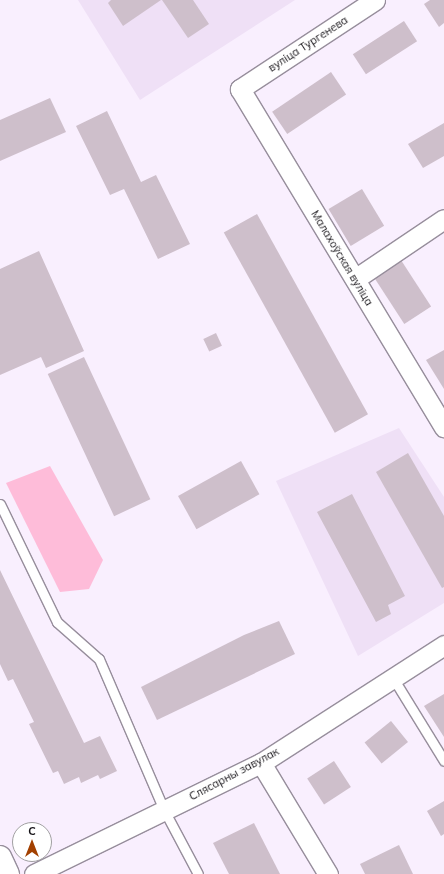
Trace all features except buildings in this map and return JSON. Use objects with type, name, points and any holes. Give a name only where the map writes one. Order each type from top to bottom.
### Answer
[{"type":"main road","points":[[0,857],[8,874]]},
{"type":"street","name":"вуліца Тургенева","points":[[240,89],[375,0]]},
{"type":"street","name":"Малахоўская вуліца","points":[[240,89],[444,427]]},
{"type":"street","points":[[355,279],[444,219]]},
{"type":"street","name":"Слясарны завулак","points":[[34,874],[261,762],[444,645]]},
{"type":"street","points":[[261,762],[328,874]]},
{"type":"lane","points":[[0,504],[57,622],[99,660],[164,810],[198,874]]},
{"type":"lane","points":[[393,678],[444,761]]},
{"type":"shaded area","points":[[78,0],[295,0],[140,100]]},
{"type":"shaded area","points":[[399,428],[444,497],[444,603],[358,656],[276,481]]},
{"type":"shaded area","points":[[50,466],[103,560],[89,589],[60,592],[6,483]]}]
